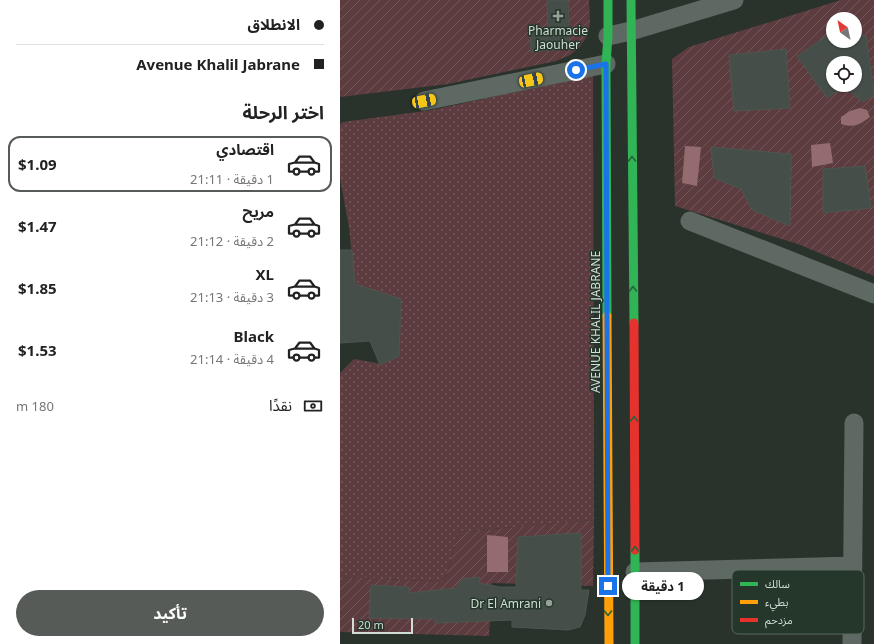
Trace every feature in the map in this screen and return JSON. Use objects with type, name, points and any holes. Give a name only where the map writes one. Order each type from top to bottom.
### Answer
[{"type":"main road","name":"AVENUE KHALIL JABRANE","points":[[608,0],[606,64],[609,644]]},
{"type":"main road","points":[[630,0],[634,328],[635,644]]},
{"type":"street","points":[[608,36],[630,31],[734,0]]},
{"type":"street","points":[[424,101],[469,86],[606,64]]},
{"type":"street","points":[[690,221],[874,294]]},
{"type":"street","points":[[853,570],[854,423]]},
{"type":"street","points":[[635,572],[853,566]]},
{"type":"street","points":[[852,634],[852,644]]},
{"type":"shaded area","points":[[340,0],[589,0],[590,24],[587,36],[579,48],[570,55],[556,61],[448,84],[340,97]]},
{"type":"shaded area","points":[[841,0],[874,0],[874,276],[798,244],[675,206],[672,59],[689,47]]},
{"type":"shaded area","points":[[593,75],[594,520],[459,532],[444,582],[340,577],[340,373],[354,359],[382,364],[399,356],[401,299],[355,284],[349,227],[340,178],[340,124],[343,122],[432,110]]},
{"type":"shaded area","points":[[860,108],[867,110],[870,117],[853,126],[841,124],[841,117],[850,111]]},
{"type":"shaded area","points":[[830,143],[833,163],[812,167],[811,145]]},
{"type":"shaded area","points":[[685,146],[701,147],[697,186],[682,183]]},
{"type":"shaded area","points":[[594,520],[593,586],[492,583],[489,636],[340,632],[340,577],[444,582],[459,532]]},
{"type":"shaded area","points":[[487,535],[508,537],[508,572],[487,572]]},
{"type":"building","name":"Pharmacie Jaouher","points":[[547,0],[568,0],[570,48],[531,52],[530,33],[548,33]]},
{"type":"building","points":[[826,36],[826,48],[862,48],[862,36],[866,36],[874,95],[863,102],[850,92],[862,92],[862,56],[826,56],[826,92],[836,92],[827,98],[797,56]]},
{"type":"building","points":[[786,49],[790,108],[734,111],[729,55]]},
{"type":"building","points":[[711,147],[791,154],[790,226],[752,210],[741,189],[714,178]]},
{"type":"building","points":[[865,166],[871,208],[823,213],[823,169]]},
{"type":"building","points":[[340,250],[352,250],[355,284],[401,299],[399,356],[380,365],[370,341],[340,343]]},
{"type":"building","points":[[581,533],[581,590],[589,590],[585,615],[580,627],[568,630],[512,627],[512,620],[435,623],[435,619],[369,618],[371,585],[409,587],[409,593],[456,588],[462,579],[480,577],[479,583],[499,587],[516,587],[518,537]]},
{"type":"traffic: fast","points":[[607,316],[606,64],[608,0]]},
{"type":"traffic: fast","points":[[631,0],[634,323]]},
{"type":"traffic: fast","points":[[635,550],[635,644]]},
{"type":"traffic: slow","points":[[607,316],[609,644]]},
{"type":"traffic: jam","points":[[634,323],[635,550]]},
{"type":"place","name":"Pharmacie Jaouher","points":[[558,16]]},
{"type":"place","name":"Dr El Amrani","points":[[549,603]]},
{"type":"route","points":[[576,70],[606,64],[608,586]]}]
